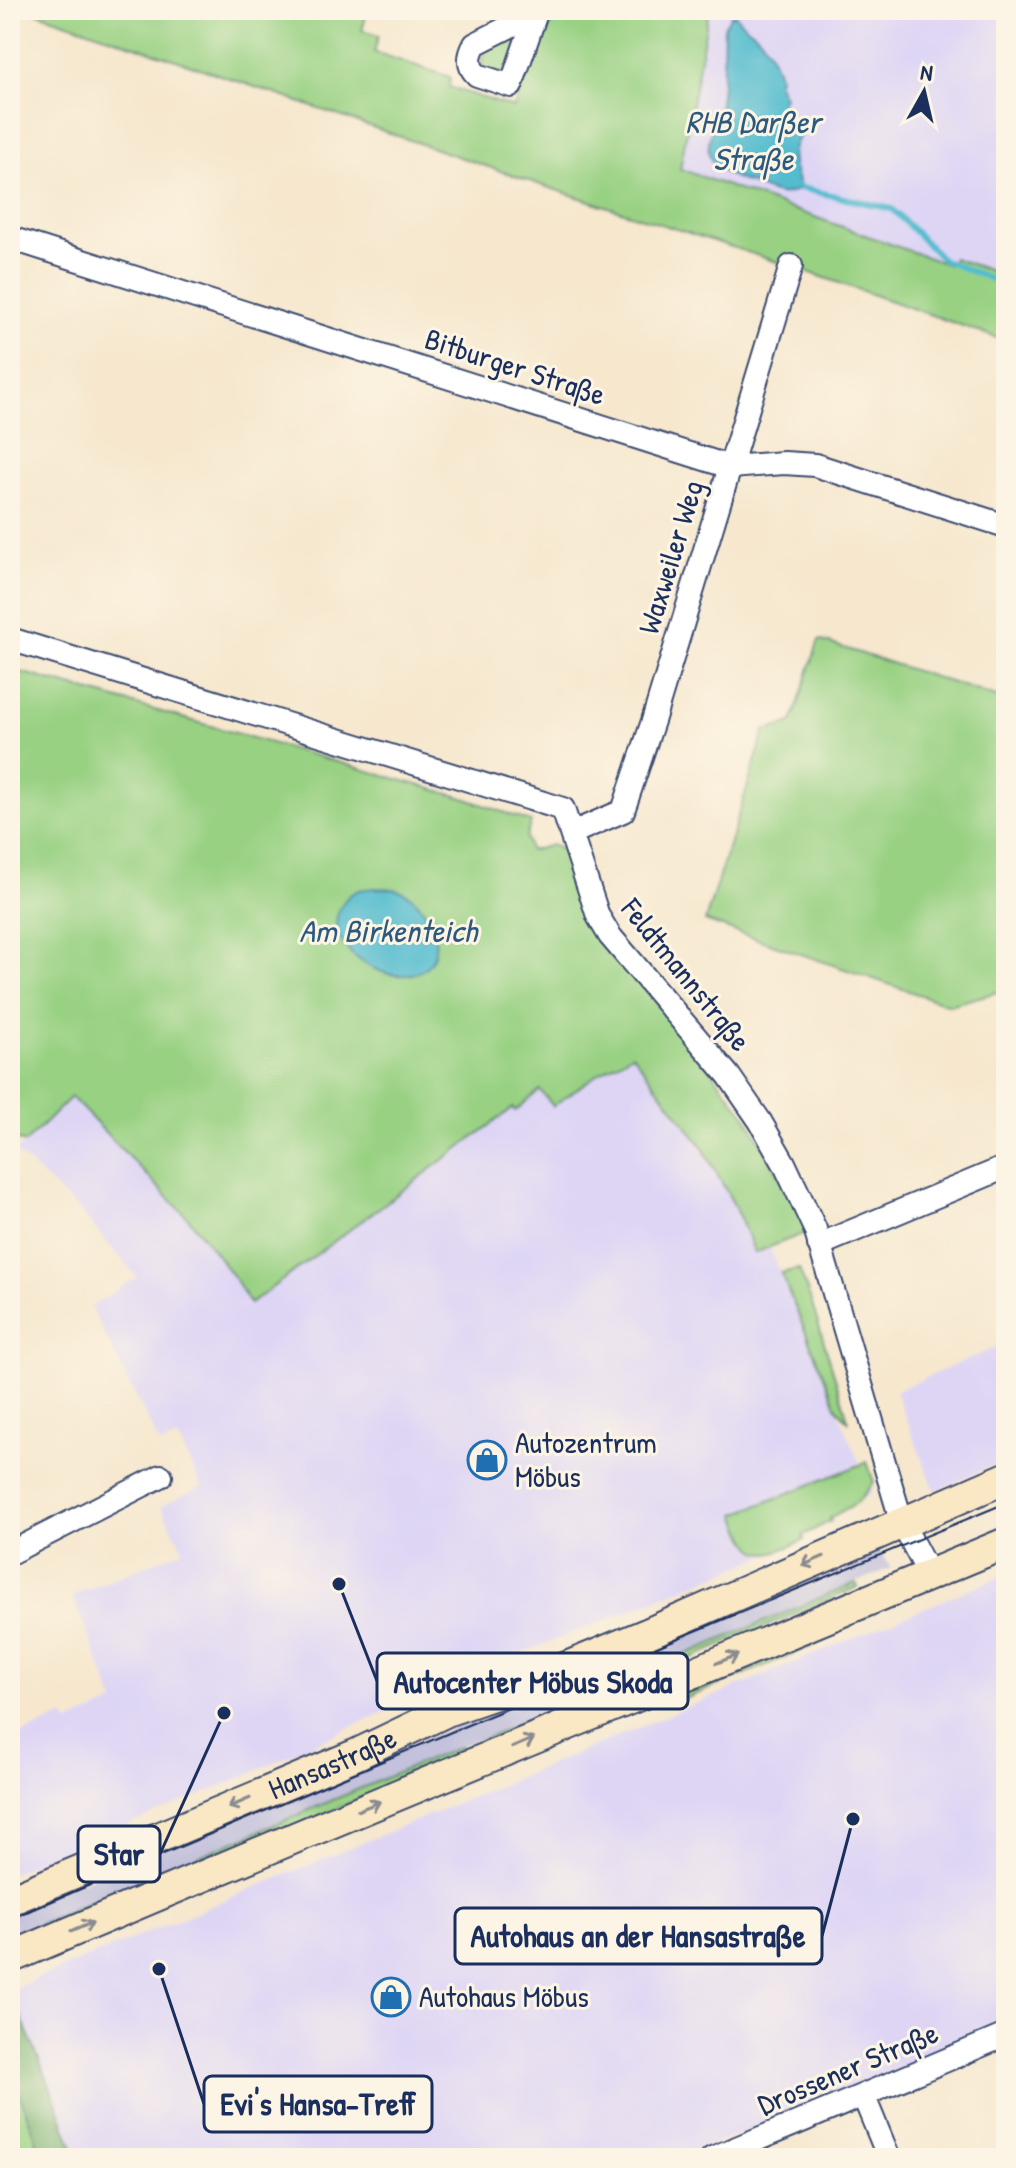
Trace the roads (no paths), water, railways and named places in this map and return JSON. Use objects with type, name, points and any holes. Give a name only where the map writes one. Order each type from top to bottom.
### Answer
[{"type":"main road","name":"Hansastraße","points":[[10,1900],[355,1755],[449,1710],[591,1657],[1006,1478]]},
{"type":"main road","name":"Hansastraße","points":[[10,1958],[1006,1543]]},
{"type":"street","name":"Bitburger Straße","points":[[10,238],[730,467],[784,463],[815,465],[1006,526]]},
{"type":"street","name":"Waxweiler Weg","points":[[572,833],[623,811],[791,266]]},
{"type":"street","name":"Feldtmannstraße","points":[[10,639],[563,809],[598,916],[610,936],[729,1076],[784,1163],[815,1229],[902,1523],[930,1576]]},
{"type":"street","points":[[819,1245],[1006,1167]]},
{"type":"street","points":[[10,1553],[161,1476]]},
{"type":"street","name":"Drossener Straße","points":[[712,2158],[1006,2035]]},
{"type":"street","points":[[864,2097],[889,2158]]},
{"type":"water","name":"RHB Darßer Straße","points":[[731,15],[736,15],[760,37],[768,49],[780,77],[777,81],[784,97],[781,101],[800,136],[793,148],[793,155],[800,188],[788,194],[772,193],[731,176],[716,166],[710,155],[709,143],[721,94],[724,26]]},
{"type":"water","name":"Am Birkenteich","points":[[374,888],[406,893],[428,916],[433,928],[434,953],[430,963],[420,971],[392,975],[378,970],[352,954],[343,943],[337,930],[337,917],[343,903],[356,891]]},
{"type":"waterway","points":[[800,188],[892,209],[943,260],[1006,285]]},
{"type":"tram line","points":[[10,1919],[463,1727],[1006,1503]]},
{"type":"place","name":"Autozentrum Möbus","points":[[487,1460]]},
{"type":"place","name":"Autocenter Möbus Skoda","points":[[339,1584]]},
{"type":"place","name":"Star","points":[[224,1713]]},
{"type":"place","name":"Autohaus an der Hansastraße","points":[[853,1819]]},
{"type":"place","name":"Evi's Hansa-Treff","points":[[159,1969]]},
{"type":"place","name":"Autohaus Möbus","points":[[391,1997]]}]
